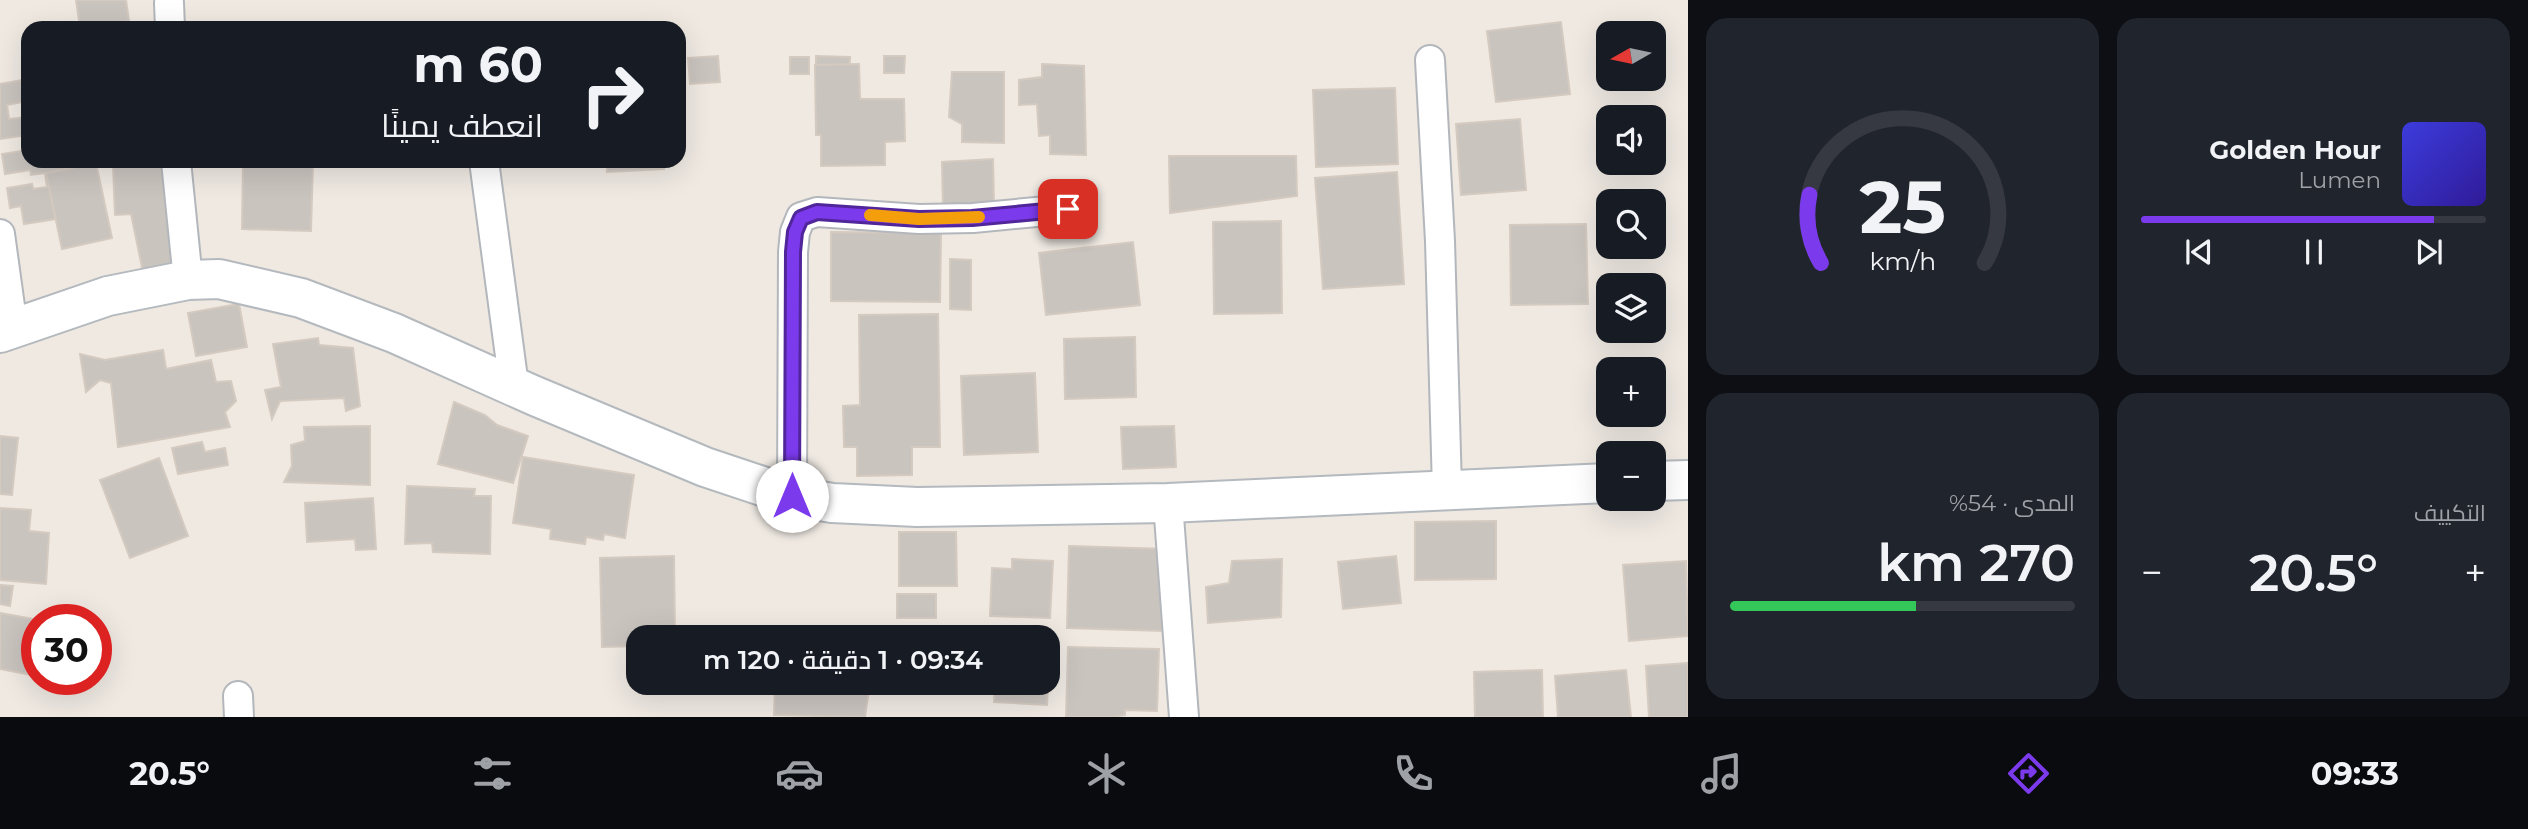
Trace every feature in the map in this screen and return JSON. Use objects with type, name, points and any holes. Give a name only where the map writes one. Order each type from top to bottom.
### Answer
[{"type":"main road","points":[[7,331],[108,296],[188,280],[219,279],[301,298],[394,333],[705,467],[792,496],[832,503],[917,507],[1168,503],[1596,483]]},
{"type":"main road","points":[[1666,481],[1688,480]]},
{"type":"street","points":[[1430,60],[1440,241],[1447,489]]},
{"type":"street","points":[[177,168],[188,280]]},
{"type":"street","points":[[485,168],[514,386]]},
{"type":"street","points":[[792,496],[793,252],[795,232],[801,218],[817,212],[919,219],[972,218],[1068,209]]},
{"type":"street","points":[[0,234],[7,331]]},
{"type":"street","points":[[1168,503],[1184,717]]},
{"type":"building","points":[[76,0],[126,0],[129,21],[79,21]]},
{"type":"building","points":[[1561,22],[1570,94],[1496,102],[1487,31]]},
{"type":"building","points":[[718,56],[720,82],[690,84],[688,58]]},
{"type":"building","points":[[816,56],[850,57],[849,75],[816,75]]},
{"type":"building","points":[[884,56],[905,56],[904,73],[884,73]]},
{"type":"building","points":[[790,57],[809,57],[809,74],[790,74]]},
{"type":"building","points":[[859,64],[860,99],[904,99],[905,141],[885,142],[885,165],[821,166],[821,135],[816,135],[815,65]]},
{"type":"building","points":[[1042,64],[1084,66],[1086,155],[1050,154],[1050,135],[1039,136],[1037,104],[1019,105],[1019,80],[1042,77]]},
{"type":"building","points":[[952,72],[1004,72],[1004,143],[962,142],[962,124],[949,117]]},
{"type":"building","points":[[21,80],[21,102],[7,105],[9,119],[21,118],[21,136],[0,139],[0,84]]},
{"type":"building","points":[[1395,88],[1398,164],[1316,167],[1313,90]]},
{"type":"building","points":[[1520,119],[1526,190],[1461,195],[1456,124]]},
{"type":"building","points":[[21,151],[21,168],[66,168],[69,203],[61,204],[63,218],[24,224],[21,206],[10,208],[7,188],[32,184],[33,189],[47,187],[45,173],[31,175],[30,170],[5,174],[2,154]]},
{"type":"building","points":[[1169,156],[1296,156],[1297,196],[1170,213]]},
{"type":"building","points":[[993,159],[994,205],[943,207],[942,162]]},
{"type":"building","points":[[71,168],[97,168],[112,238],[62,249],[46,173]]},
{"type":"building","points":[[113,168],[166,168],[184,273],[144,277],[131,214],[115,215]]},
{"type":"building","points":[[243,168],[313,168],[311,231],[242,229]]},
{"type":"building","points":[[607,168],[664,169],[607,172]]},
{"type":"building","points":[[1397,172],[1404,284],[1323,289],[1315,178]]},
{"type":"building","points":[[1281,221],[1282,313],[1214,314],[1213,222]]},
{"type":"building","points":[[1586,224],[1588,304],[1511,305],[1510,225]]},
{"type":"building","points":[[831,232],[941,233],[940,302],[831,301]]},
{"type":"building","points":[[1133,242],[1140,305],[1046,315],[1039,253]]},
{"type":"building","points":[[950,259],[971,260],[971,310],[950,309]]},
{"type":"building","points":[[239,304],[247,347],[196,356],[188,313]]},
{"type":"building","points":[[938,314],[940,447],[912,447],[912,475],[857,476],[857,447],[844,447],[843,406],[860,405],[859,315]]},
{"type":"building","points":[[1135,337],[1136,397],[1065,399],[1064,339]]},
{"type":"building","points":[[318,338],[319,345],[353,348],[360,406],[346,411],[344,398],[280,401],[272,419],[265,390],[281,387],[273,344]]},
{"type":"building","points":[[163,350],[166,369],[211,360],[216,382],[231,381],[236,401],[225,412],[230,427],[118,447],[111,383],[100,380],[86,392],[80,354],[105,360]]},
{"type":"building","points":[[1035,373],[1038,452],[964,455],[961,376]]},
{"type":"building","points":[[454,402],[485,415],[497,425],[528,436],[513,483],[438,464]]},
{"type":"building","points":[[370,426],[370,485],[284,482],[292,466],[291,445],[305,441],[304,427]]},
{"type":"building","points":[[1174,426],[1176,467],[1123,469],[1121,427]]},
{"type":"building","points":[[0,436],[18,438],[12,495],[0,494]]},
{"type":"building","points":[[202,442],[205,452],[225,448],[228,465],[178,474],[172,448]]},
{"type":"building","points":[[523,457],[634,475],[625,538],[604,534],[603,540],[586,537],[585,544],[550,539],[551,529],[513,523]]},
{"type":"building","points":[[159,458],[188,536],[130,558],[100,480]]},
{"type":"building","points":[[407,486],[475,489],[474,496],[491,496],[490,554],[433,552],[432,543],[405,544]]},
{"type":"building","points":[[373,498],[376,549],[356,550],[355,539],[307,542],[305,503]]},
{"type":"building","points":[[0,508],[31,510],[29,531],[49,533],[46,584],[0,580]]},
{"type":"building","points":[[1496,521],[1496,579],[1415,580],[1415,522]]},
{"type":"building","points":[[899,532],[956,532],[957,586],[899,586]]},
{"type":"building","points":[[1069,546],[1166,549],[1164,631],[1067,628]]},
{"type":"building","points":[[674,556],[675,625],[626,625],[626,646],[602,647],[600,558]]},
{"type":"building","points":[[1396,556],[1401,603],[1343,609],[1338,562]]},
{"type":"building","points":[[1012,559],[1053,561],[1050,618],[990,616],[992,568],[1012,569]]},
{"type":"building","points":[[1282,559],[1281,617],[1208,623],[1206,587],[1229,583],[1232,561]]},
{"type":"building","points":[[1686,561],[1688,636],[1629,641],[1623,565]]},
{"type":"building","points":[[0,585],[13,586],[10,606],[0,604]]},
{"type":"building","points":[[897,594],[936,594],[936,618],[897,618]]},
{"type":"building","points":[[0,613],[21,617],[21,673],[0,669]]},
{"type":"building","points":[[1068,647],[1159,649],[1157,711],[1125,710],[1125,715],[1113,717],[1066,717]]},
{"type":"building","points":[[1688,663],[1688,717],[1649,717],[1646,666]]},
{"type":"building","points":[[1542,670],[1543,717],[1475,717],[1474,672]]},
{"type":"building","points":[[1626,670],[1631,717],[1558,717],[1555,676]]},
{"type":"building","points":[[775,695],[868,695],[865,717],[774,715]]},
{"type":"building","points":[[994,695],[1048,695],[1047,705],[994,702]]},
{"type":"slow traffic","points":[[870,215],[919,219],[979,217]]},
{"type":"route","points":[[792,496],[793,252],[795,232],[801,218],[817,212],[919,219],[972,218],[1068,209]]}]
